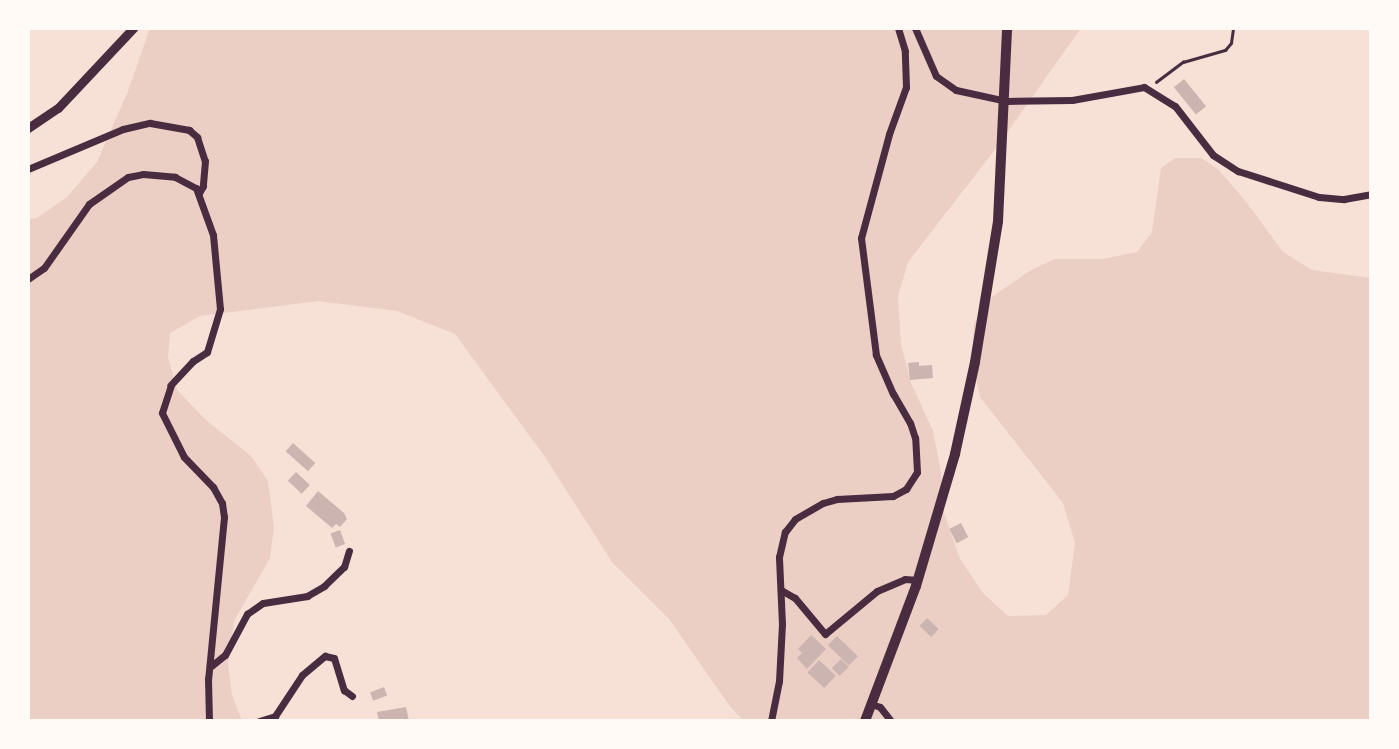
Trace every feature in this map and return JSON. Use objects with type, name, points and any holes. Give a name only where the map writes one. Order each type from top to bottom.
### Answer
[{"type":"main road","points":[[865,721],[918,580],[955,454],[975,362],[998,221],[1006,101],[1007,28]]},
{"type":"street","points":[[28,128],[58,108],[133,28]]},
{"type":"street","points":[[771,721],[779,681],[779,546],[785,531],[795,519],[822,503],[837,499],[893,496],[906,489],[917,472],[915,438],[910,423],[889,387],[876,355],[861,239],[889,134],[906,87],[905,51],[898,28]]},
{"type":"street","points":[[915,28],[936,76],[944,83],[966,93],[1006,101],[1072,100],[1133,87],[1150,90],[1175,106],[1213,155],[1238,171],[1319,197],[1344,199],[1371,194]]},
{"type":"street","points":[[28,169],[124,129],[149,123],[189,130],[197,137],[205,161],[203,186],[199,194]]},
{"type":"street","points":[[28,279],[44,268],[89,204],[128,177],[143,174],[175,177],[196,188],[213,235],[220,309],[207,352],[171,384],[162,413],[184,457],[196,473],[213,487],[222,503],[224,517],[210,667],[209,721]]},
{"type":"street","points":[[210,667],[225,656],[247,614],[263,603],[307,596],[324,586],[344,567],[349,551]]},
{"type":"street","points":[[781,590],[795,598],[825,634],[877,591],[905,579],[918,580]]},
{"type":"street","points":[[259,721],[275,716],[302,675],[325,656],[334,658],[344,690],[352,696]]},
{"type":"street","points":[[872,704],[891,721]]},
{"type":"street","points":[[880,721],[886,714]]},
{"type":"path","points":[[1150,90],[1182,62],[1225,50],[1231,43],[1233,28]]},
{"type":"shaded area","points":[[150,28],[1081,28],[997,147],[908,262],[898,296],[901,344],[911,383],[933,431],[941,472],[944,513],[960,559],[983,593],[1008,616],[1046,615],[1068,595],[1075,543],[1063,503],[980,397],[972,359],[974,323],[993,296],[1031,270],[1055,259],[1103,259],[1137,252],[1152,232],[1161,168],[1175,158],[1201,158],[1218,169],[1283,252],[1312,270],[1371,278],[1371,721],[744,721],[731,708],[669,619],[612,562],[545,457],[455,334],[397,311],[318,301],[200,316],[170,333],[168,357],[177,390],[206,420],[251,456],[268,481],[274,527],[270,558],[234,621],[228,663],[232,695],[242,721],[28,721],[28,219],[37,218],[67,197],[97,162],[128,91]]},
{"type":"building","points":[[1184,79],[1206,106],[1196,114],[1174,87]]},
{"type":"building","points":[[919,362],[919,366],[932,365],[933,378],[910,380],[908,363]]},
{"type":"building","points":[[293,443],[315,463],[308,471],[286,451]]},
{"type":"building","points":[[296,472],[310,485],[302,494],[288,481]]},
{"type":"building","points":[[318,491],[344,513],[347,519],[340,527],[336,524],[332,528],[306,506]]},
{"type":"building","points":[[961,523],[968,537],[957,543],[949,529]]},
{"type":"building","points":[[340,530],[345,544],[336,548],[331,533]]},
{"type":"building","points":[[927,618],[939,629],[931,637],[919,626]]},
{"type":"building","points":[[811,635],[826,649],[807,669],[797,658],[802,653],[798,649]]},
{"type":"building","points":[[837,636],[858,656],[849,665],[828,645]]},
{"type":"building","points":[[841,659],[849,667],[840,676],[832,668]]},
{"type":"building","points":[[819,660],[836,676],[824,688],[807,672]]},
{"type":"building","points":[[384,687],[387,695],[373,701],[370,692]]},
{"type":"building","points":[[406,707],[409,721],[379,721],[377,712]]}]
